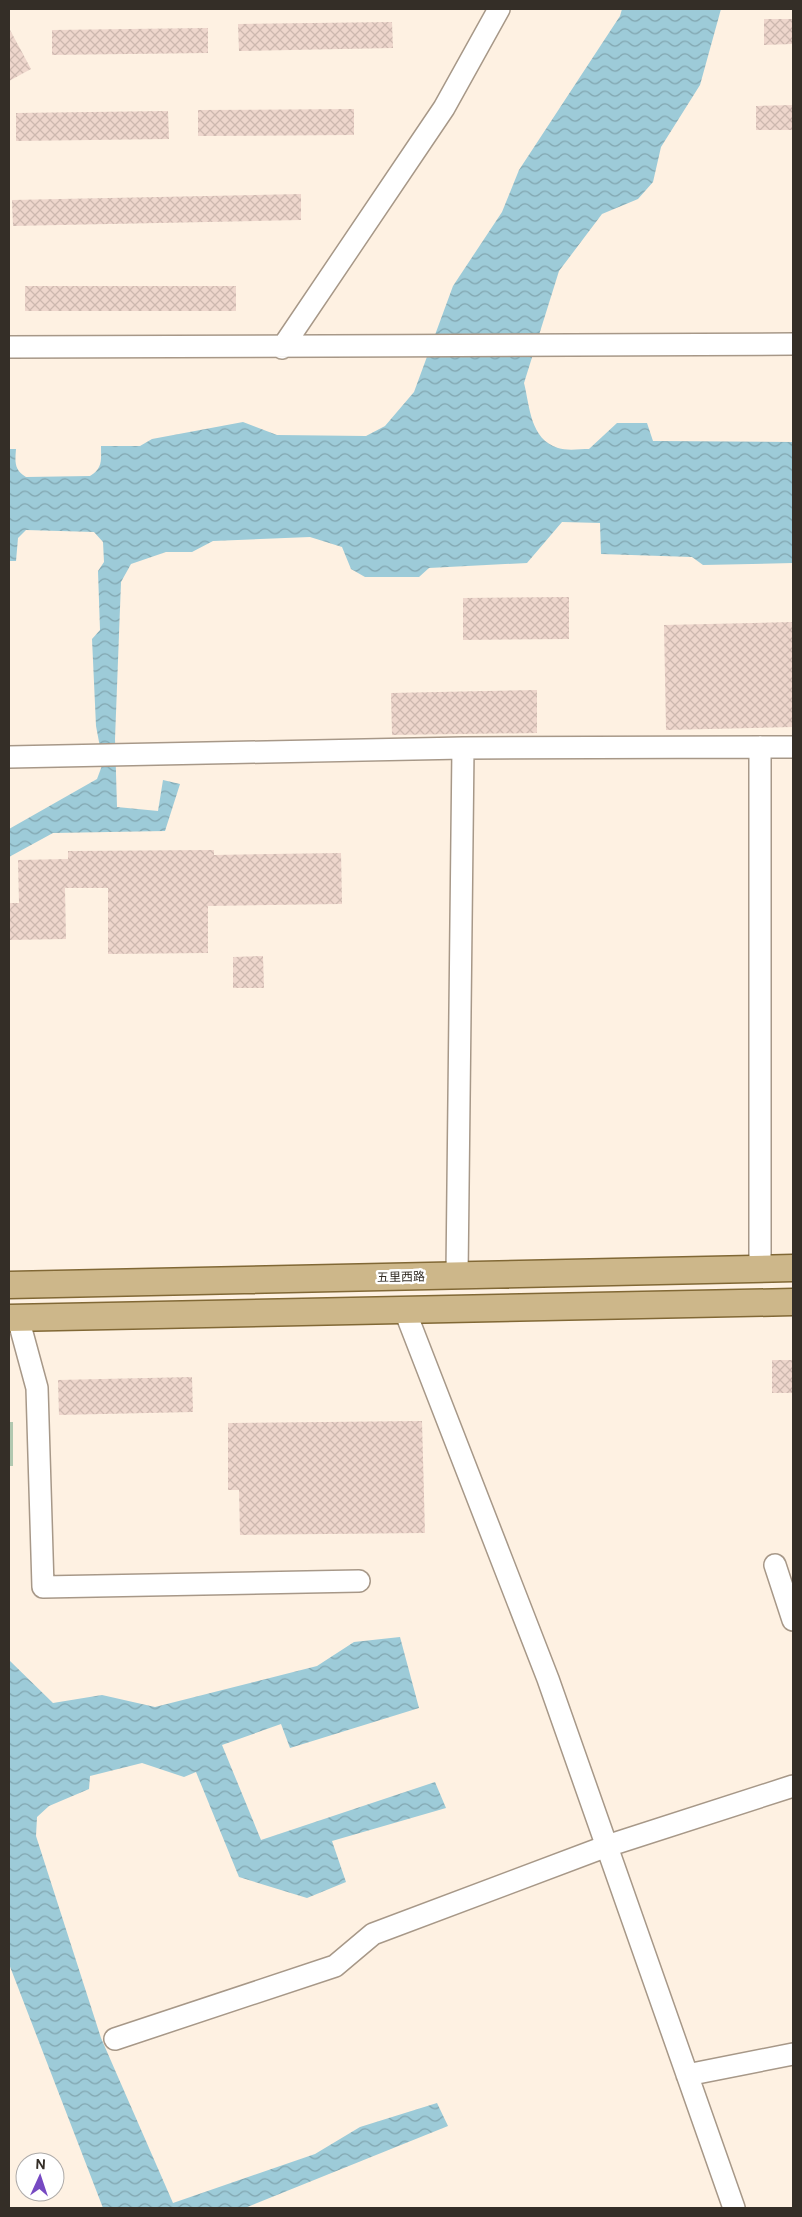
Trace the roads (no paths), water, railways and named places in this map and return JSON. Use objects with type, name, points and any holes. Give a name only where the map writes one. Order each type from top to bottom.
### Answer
[{"type":"main road","name":"五里西路","points":[[9,1285],[793,1268]]},
{"type":"main road","points":[[14,1318],[793,1302]]},
{"type":"street","points":[[282,348],[444,108],[499,9]]},
{"type":"street","points":[[9,347],[282,348],[543,344],[793,344]]},
{"type":"street","points":[[760,747],[760,1269]]},
{"type":"street","points":[[9,757],[463,748],[793,747]]},
{"type":"street","points":[[457,1276],[463,748]]},
{"type":"street","points":[[405,1311],[548,1679],[734,2208]]},
{"type":"street","points":[[14,1318],[37,1388],[43,1587],[359,1581]]},
{"type":"street","points":[[775,1565],[793,1620]]},
{"type":"street","points":[[115,2039],[335,1966],[373,1934],[607,1846],[793,1786]]},
{"type":"street","points":[[687,2075],[793,2054]]},
{"type":"water","points":[[622,9],[721,9],[700,85],[661,147],[653,182],[638,199],[602,214],[559,271],[524,383],[530,412],[542,437],[549,444],[565,449],[589,449],[617,423],[647,423],[653,441],[793,442],[793,563],[703,565],[692,557],[601,554],[600,523],[562,522],[527,563],[429,568],[419,577],[365,577],[351,569],[342,547],[310,537],[213,541],[192,552],[166,552],[131,564],[121,582],[115,739],[117,807],[158,811],[163,780],[180,784],[165,831],[53,833],[9,857],[9,829],[97,779],[103,763],[96,726],[92,639],[100,630],[98,571],[104,562],[103,542],[94,532],[26,530],[18,538],[16,561],[9,561],[9,449],[16,449],[17,468],[26,477],[90,476],[99,467],[101,446],[140,446],[152,439],[243,422],[277,435],[366,436],[385,426],[414,392],[453,286],[502,212],[519,170],[620,16]]},
{"type":"water","points":[[400,1637],[419,1708],[290,1748],[281,1724],[222,1745],[261,1840],[435,1782],[446,1808],[332,1841],[346,1882],[307,1898],[239,1877],[196,1772],[184,1777],[142,1763],[90,1776],[89,1789],[49,1806],[37,1817],[36,1836],[101,2038],[173,2203],[315,2154],[360,2127],[437,2103],[448,2126],[245,2208],[103,2208],[9,1964],[9,1660],[53,1703],[102,1695],[155,1707],[317,1666],[354,1642]]}]
